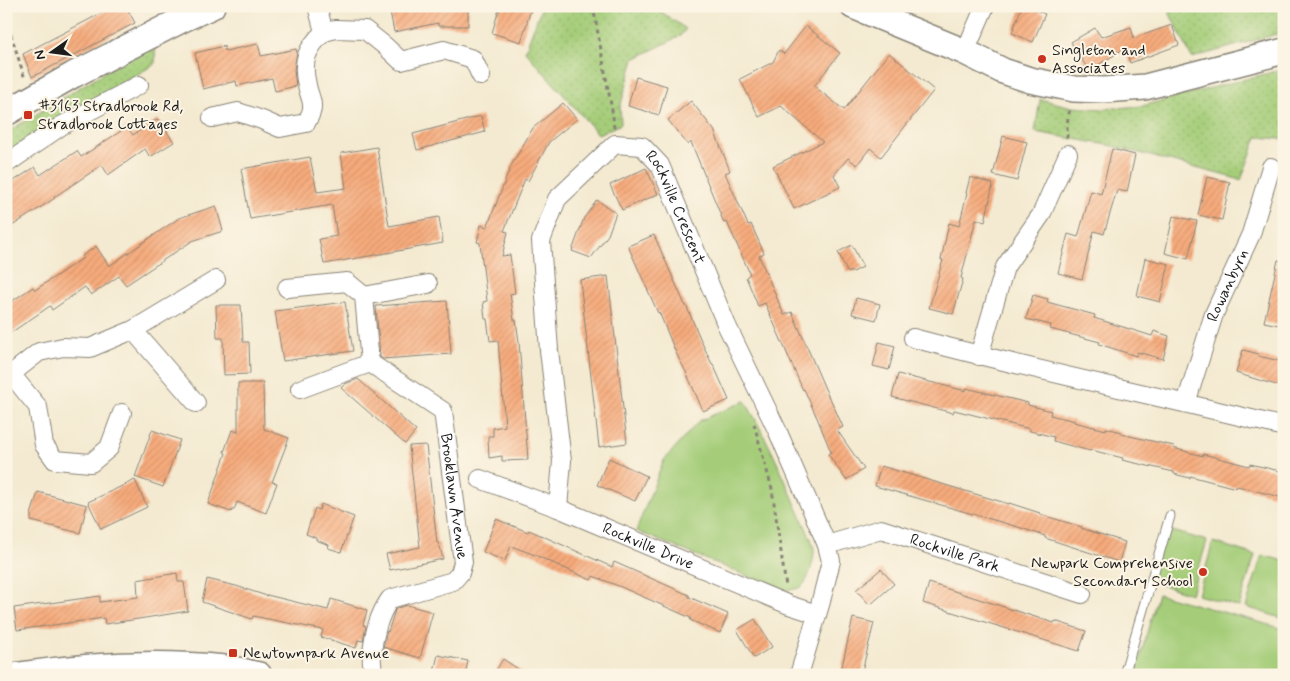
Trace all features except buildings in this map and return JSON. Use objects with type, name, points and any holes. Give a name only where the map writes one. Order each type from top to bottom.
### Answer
[{"type":"main road","points":[[6,113],[158,31],[212,6]]},
{"type":"main road","points":[[853,6],[965,52],[1003,71],[1030,80],[1074,90],[1145,87],[1284,50]]},
{"type":"main road","points":[[19,675],[49,670],[102,670],[155,664],[227,668],[259,675]]},
{"type":"street","points":[[317,6],[324,32]]},
{"type":"street","points":[[965,52],[984,6]]},
{"type":"street","points":[[212,118],[238,112],[280,128],[306,123],[312,110],[312,99],[304,70],[306,56],[314,42],[324,32],[336,29],[365,30],[401,61],[444,50],[473,59],[481,76]]},
{"type":"street","points":[[6,164],[61,126],[139,85]]},
{"type":"street","points":[[558,508],[562,461],[549,350],[541,241],[557,200],[614,144]]},
{"type":"street","name":"Rockville Crescent","points":[[614,144],[642,146],[660,165],[727,326],[778,432],[827,545],[831,561],[799,675]]},
{"type":"street","points":[[979,356],[1005,267],[1041,215],[1068,154]]},
{"type":"street","name":"Rowanbyrn","points":[[1186,403],[1214,314],[1250,234],[1271,168]]},
{"type":"street","points":[[122,413],[110,448],[91,463],[56,460],[44,445],[38,407],[8,376],[39,352],[63,347],[90,348],[133,330],[216,280]]},
{"type":"street","points":[[287,288],[346,282],[364,296],[370,363],[300,388]]},
{"type":"street","points":[[364,296],[428,284]]},
{"type":"street","points":[[133,330],[196,403]]},
{"type":"street","points":[[913,338],[979,356],[1284,427]]},
{"type":"street","name":"Brooklawn Avenue","points":[[370,363],[443,411],[463,562],[460,573],[453,580],[390,599],[384,607],[373,641],[372,675]]},
{"type":"street","name":"Rockville Drive","points":[[480,479],[558,508],[789,605],[817,614]]},
{"type":"street","name":"Rockville Park","points":[[827,545],[881,529],[1082,594]]},
{"type":"lane","points":[[1124,675],[1170,516]]},
{"type":"path","points":[[593,6],[613,116],[614,144]]},
{"type":"path","points":[[6,19],[33,98]]},
{"type":"path","points":[[1068,154],[1067,124],[1074,90]]},
{"type":"path","points":[[754,423],[772,488],[789,605]]},
{"type":"green space","points":[[542,6],[653,6],[686,29],[680,36],[634,59],[620,107],[621,124],[598,134],[525,51]]},
{"type":"green space","points":[[1166,6],[1284,6],[1284,32],[1192,58]]},
{"type":"green space","points":[[156,42],[155,64],[54,123],[6,156],[6,133]]},
{"type":"green space","points":[[1284,69],[1284,139],[1257,137],[1241,180],[1113,146],[1035,132],[1040,99],[1072,107],[1103,109],[1142,106]]},
{"type":"green space","points":[[745,401],[772,451],[813,546],[813,559],[809,575],[802,586],[795,589],[782,590],[636,531],[664,460],[699,421]]},
{"type":"green space","points":[[1166,529],[1207,541],[1191,594],[1150,581]]},
{"type":"green space","points":[[1213,542],[1255,555],[1239,607],[1198,595]]},
{"type":"green space","points":[[1262,555],[1284,561],[1284,619],[1246,607]]},
{"type":"green space","points":[[1158,594],[1284,629],[1284,675],[1135,675]]},
{"type":"place","name":"Singleton and Associates","points":[[1042,59]]},
{"type":"place","name":"#3163 Stradbrook Rd, Stradbrook Cottages","points":[[28,115]]},
{"type":"place","name":"Newpark Comprehensive Secondary School","points":[[1203,572]]},
{"type":"place","name":"Newtownpark Avenue","points":[[233,653]]}]
